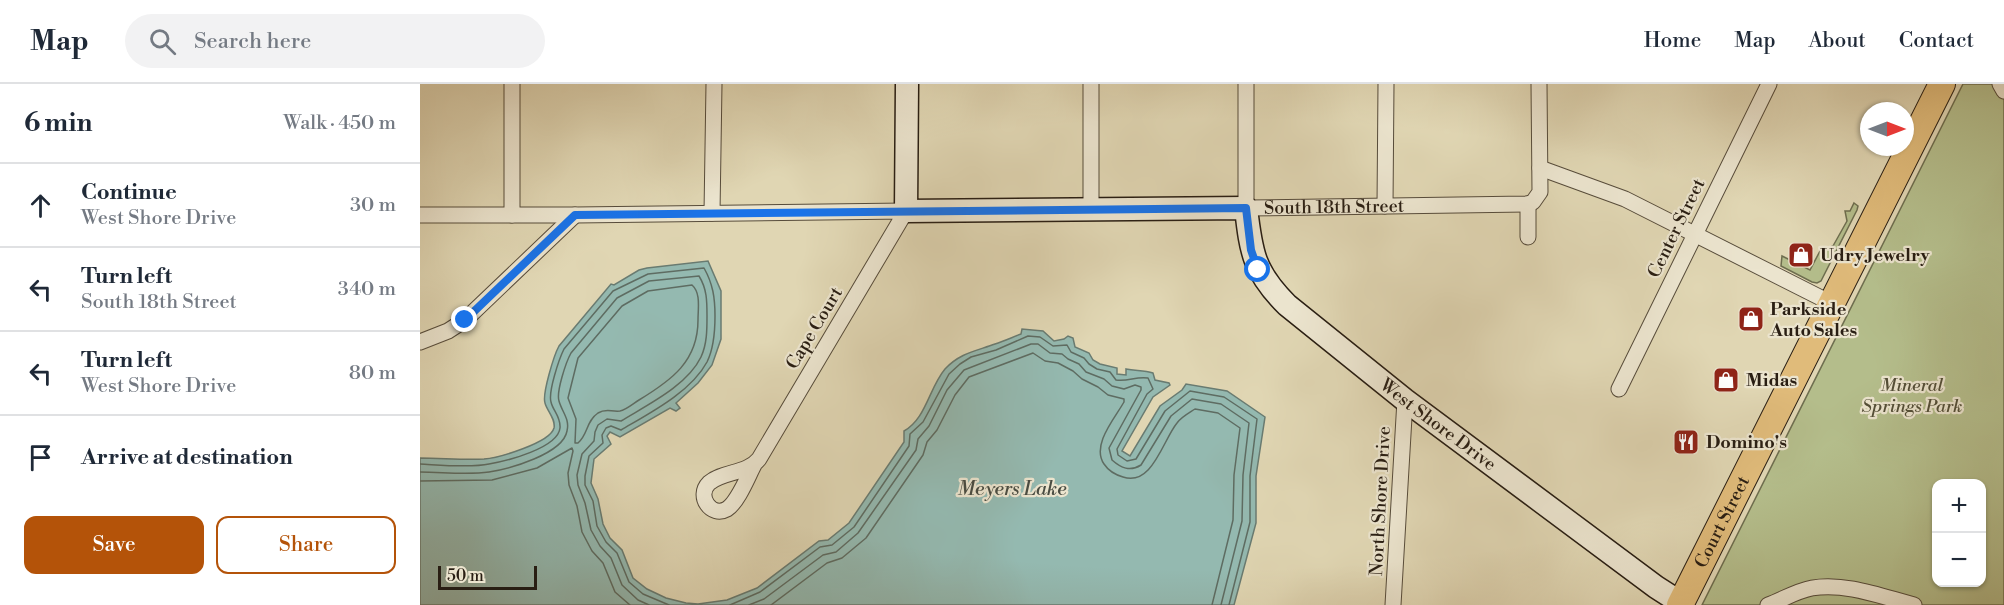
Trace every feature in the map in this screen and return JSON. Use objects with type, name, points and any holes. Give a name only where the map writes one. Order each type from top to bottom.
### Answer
[{"type":"main road","name":"Court Street","points":[[1683,604],[1830,303],[1942,84]]},
{"type":"street","points":[[512,84],[512,214]]},
{"type":"street","points":[[712,213],[714,84]]},
{"type":"street","points":[[906,211],[908,84]]},
{"type":"street","points":[[1091,84],[1091,209]]},
{"type":"street","points":[[1246,84],[1246,208]]},
{"type":"street","points":[[1385,206],[1386,84]]},
{"type":"street","points":[[1528,237],[1528,204],[1536,198],[1539,192],[1539,84]]},
{"type":"street","name":"Center Street","points":[[1619,389],[1769,84]]},
{"type":"street","points":[[2000,84],[2004,91]]},
{"type":"street","points":[[1540,168],[1625,199],[1830,303]]},
{"type":"street","name":"South 18th Street","points":[[420,214],[575,215],[1528,204]]},
{"type":"street","name":"West Shore Drive","points":[[1246,208],[1251,250],[1258,270],[1271,290],[1287,305],[1405,400],[1656,587],[1683,604]]},
{"type":"street","name":"Cape Court","points":[[754,465],[906,211]]},
{"type":"street","points":[[420,342],[448,331],[465,320],[575,215]]},
{"type":"street","name":"North Shore Drive","points":[[1393,605],[1405,400]]},
{"type":"street","points":[[1768,605],[1811,588],[1830,587],[1914,605]]},
{"type":"green space","name":"Mineral Springs Park","points":[[1963,84],[2004,84],[2004,605],[1702,605]]},
{"type":"green space","points":[[1854,203],[1858,206],[1857,210],[1821,281],[1812,282],[1781,266],[1782,256],[1810,270],[1820,251],[1833,246],[1847,221],[1845,211],[1850,211]]},
{"type":"water","name":"Meyers Lake","points":[[708,261],[721,291],[721,339],[712,365],[698,383],[676,403],[680,408],[676,411],[670,408],[620,437],[610,432],[607,436],[611,444],[594,459],[591,483],[598,499],[603,524],[610,538],[622,550],[633,578],[647,589],[666,598],[686,603],[698,604],[727,600],[757,588],[819,541],[828,540],[849,523],[904,442],[904,431],[917,419],[945,369],[962,356],[1021,334],[1022,329],[1043,331],[1054,341],[1068,336],[1073,338],[1075,347],[1089,353],[1093,360],[1100,364],[1117,368],[1117,374],[1126,375],[1126,369],[1146,371],[1153,373],[1155,380],[1169,383],[1170,385],[1153,397],[1122,451],[1130,456],[1160,406],[1182,390],[1186,384],[1227,391],[1265,417],[1256,476],[1256,523],[1234,605],[420,605],[420,458],[491,458],[523,449],[543,439],[554,428],[554,421],[546,406],[545,392],[559,346],[611,284],[614,285],[639,270],[647,268]]},
{"type":"place","name":"Udry Jewelry","points":[[1801,255]]},
{"type":"place","name":"Parkside Auto Sales","points":[[1751,319]]},
{"type":"place","name":"Midas","points":[[1726,380]]},
{"type":"place","name":"Domino's","points":[[1686,442]]},
{"type":"route","points":[[465,320],[575,215],[1246,208],[1251,250],[1258,270]]}]
